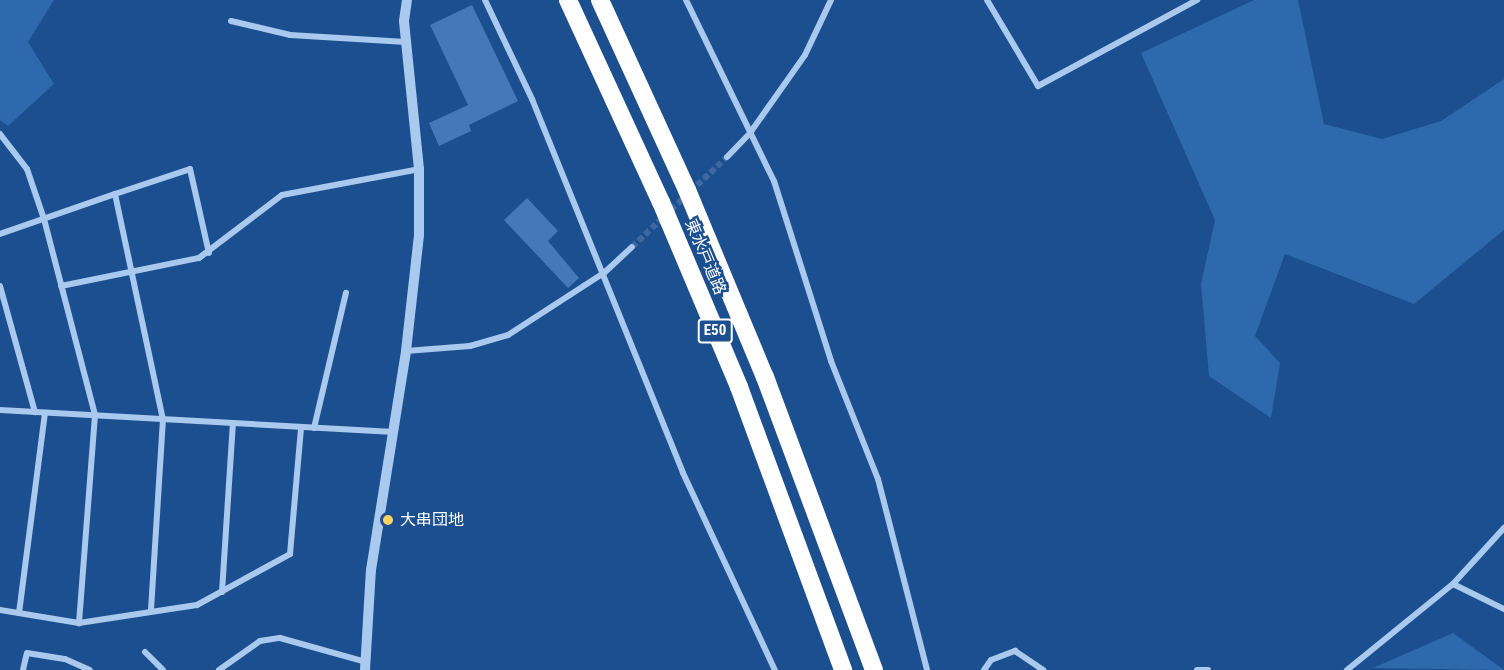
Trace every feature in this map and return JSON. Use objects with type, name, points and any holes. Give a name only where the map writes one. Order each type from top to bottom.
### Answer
[{"type":"highway","name":"東水戸道路","points":[[568,0],[739,387],[843,670]]},
{"type":"highway","name":"東水戸道路","points":[[600,0],[765,377],[873,670]]},
{"type":"street","points":[[219,670],[260,641],[280,638],[366,666],[371,570],[406,351],[418,254],[419,169],[406,42],[407,0]]},
{"type":"street","points":[[485,0],[532,99],[683,473],[775,670]]},
{"type":"street","points":[[686,0],[774,181],[831,362],[878,479],[927,670]]},
{"type":"street","points":[[727,157],[750,133],[805,55],[831,0]]},
{"type":"street","points":[[987,0],[1038,87],[1197,0]]},
{"type":"street","points":[[231,21],[290,34],[406,42]]},
{"type":"street","points":[[0,134],[27,169],[44,219],[95,415],[80,623]]},
{"type":"street","points":[[0,234],[190,169],[209,253]]},
{"type":"street","points":[[61,286],[209,253],[282,195],[419,169]]},
{"type":"street","points":[[115,194],[163,419],[152,612]]},
{"type":"street","points":[[406,351],[470,346],[508,335],[604,273],[632,247]]},
{"type":"street","points":[[0,285],[35,412]]},
{"type":"street","points":[[314,428],[346,292]]},
{"type":"street","points":[[0,410],[393,432]]},
{"type":"street","points":[[19,613],[45,412]]},
{"type":"street","points":[[222,592],[233,423]]},
{"type":"street","points":[[0,610],[80,623],[197,605],[290,554],[301,427]]},
{"type":"street","points":[[1347,670],[1453,584],[1504,528]]},
{"type":"street","points":[[1453,584],[1504,609]]},
{"type":"street","points":[[984,670],[991,660],[1015,651],[1043,670]]},
{"type":"street","points":[[22,670],[27,652],[65,659],[90,670]]},
{"type":"street","points":[[145,652],[163,670]]},
{"type":"street","points":[[1197,670],[1208,670]]},
{"type":"shaded area","points":[[0,0],[54,0],[28,42],[54,84],[8,126],[0,120]]},
{"type":"shaded area","points":[[1254,0],[1298,0],[1324,124],[1382,139],[1441,121],[1504,79],[1504,230],[1414,304],[1285,254],[1255,336],[1280,363],[1271,418],[1209,376],[1201,284],[1215,220],[1141,53]]},
{"type":"shaded area","points":[[1453,633],[1504,670],[1373,668]]},
{"type":"building","points":[[472,5],[518,101],[469,125],[471,131],[439,146],[429,123],[468,105],[430,25]]},
{"type":"building","points":[[527,198],[558,231],[548,241],[579,278],[568,288],[504,220]]},
{"type":"tunnel","points":[[632,247],[727,157]]},
{"type":"place","name":"大串団地","points":[[388,520]]}]
